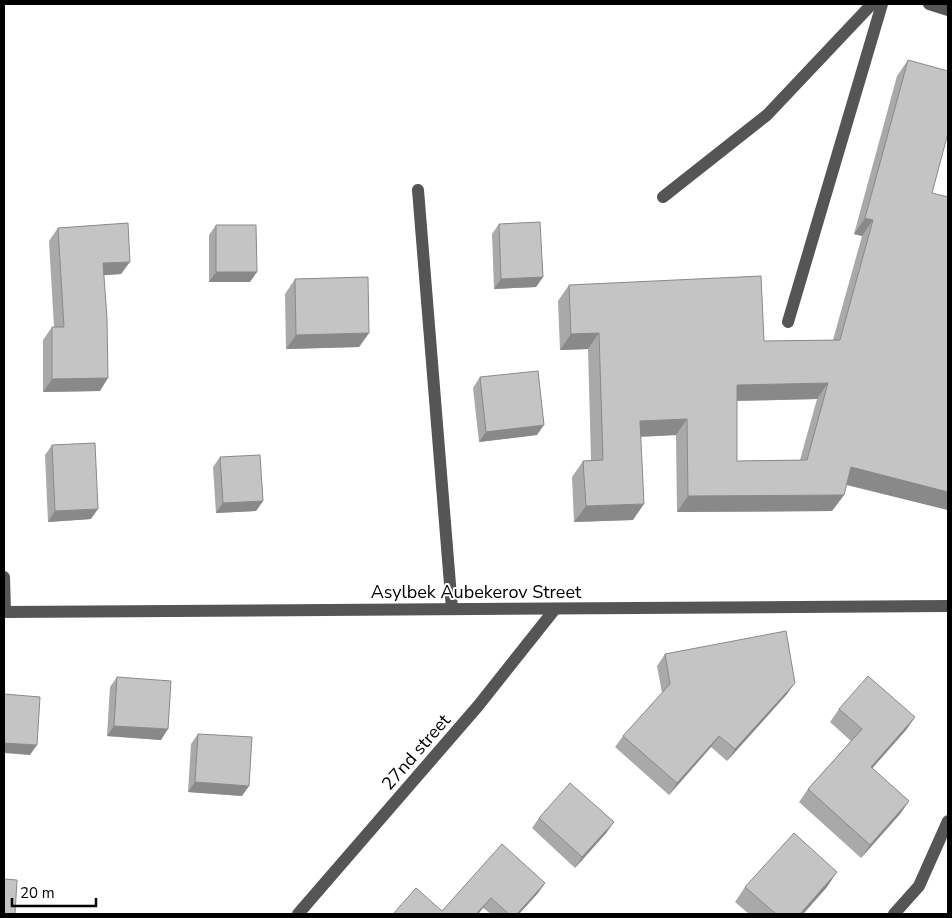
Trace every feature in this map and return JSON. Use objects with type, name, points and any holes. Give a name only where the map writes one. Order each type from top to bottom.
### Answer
[{"type":"street","points":[[662,197],[767,115],[872,4]]},
{"type":"street","points":[[788,322],[882,4]]},
{"type":"street","points":[[929,4],[948,10]]},
{"type":"street","points":[[418,190],[452,609]]},
{"type":"street","points":[[4,577],[4,612]]},
{"type":"street","name":"Asylbek Aubekerov Street","points":[[4,612],[948,606]]},
{"type":"street","name":"27nd street","points":[[298,914],[478,706],[555,609]]},
{"type":"street","points":[[894,914],[919,886],[948,821]]},
{"type":"building","points":[[908,60],[948,71],[948,133],[932,193],[948,197],[948,492],[851,467],[844,495],[688,496],[687,419],[640,421],[644,504],[586,506],[583,461],[603,460],[599,333],[571,334],[569,285],[761,276],[764,341],[840,340],[873,220],[865,218]],"holes":[[[828,383],[807,460],[737,461],[737,385]]]},
{"type":"building","points":[[540,222],[543,277],[501,279],[499,224]]},
{"type":"building","points":[[128,223],[130,262],[103,263],[107,318],[108,378],[52,379],[52,327],[64,327],[58,228]]},
{"type":"building","points":[[216,225],[256,225],[257,272],[216,272]]},
{"type":"building","points":[[368,277],[369,333],[296,335],[295,279]]},
{"type":"building","points":[[538,371],[544,425],[486,432],[480,377]]},
{"type":"building","points":[[95,443],[98,509],[55,511],[52,445]]},
{"type":"building","points":[[260,455],[263,501],[223,503],[220,457]]},
{"type":"building","points":[[786,631],[795,683],[735,749],[719,736],[677,783],[623,736],[670,684],[665,654]]},
{"type":"building","points":[[868,676],[915,717],[871,767],[909,801],[870,845],[808,789],[862,729],[839,709]]},
{"type":"building","points":[[117,677],[171,681],[168,729],[114,726]]},
{"type":"building","points":[[4,694],[40,697],[37,745],[4,743]]},
{"type":"building","points":[[198,734],[252,737],[249,786],[195,782]]},
{"type":"building","points":[[570,783],[614,822],[582,857],[539,818]]},
{"type":"building","points":[[794,833],[837,872],[800,914],[776,914],[745,887]]},
{"type":"building","points":[[502,844],[545,883],[517,914],[509,914],[491,898],[476,914],[393,914],[416,888],[442,911]]},
{"type":"building","points":[[4,879],[17,880],[15,914],[4,914]]}]
